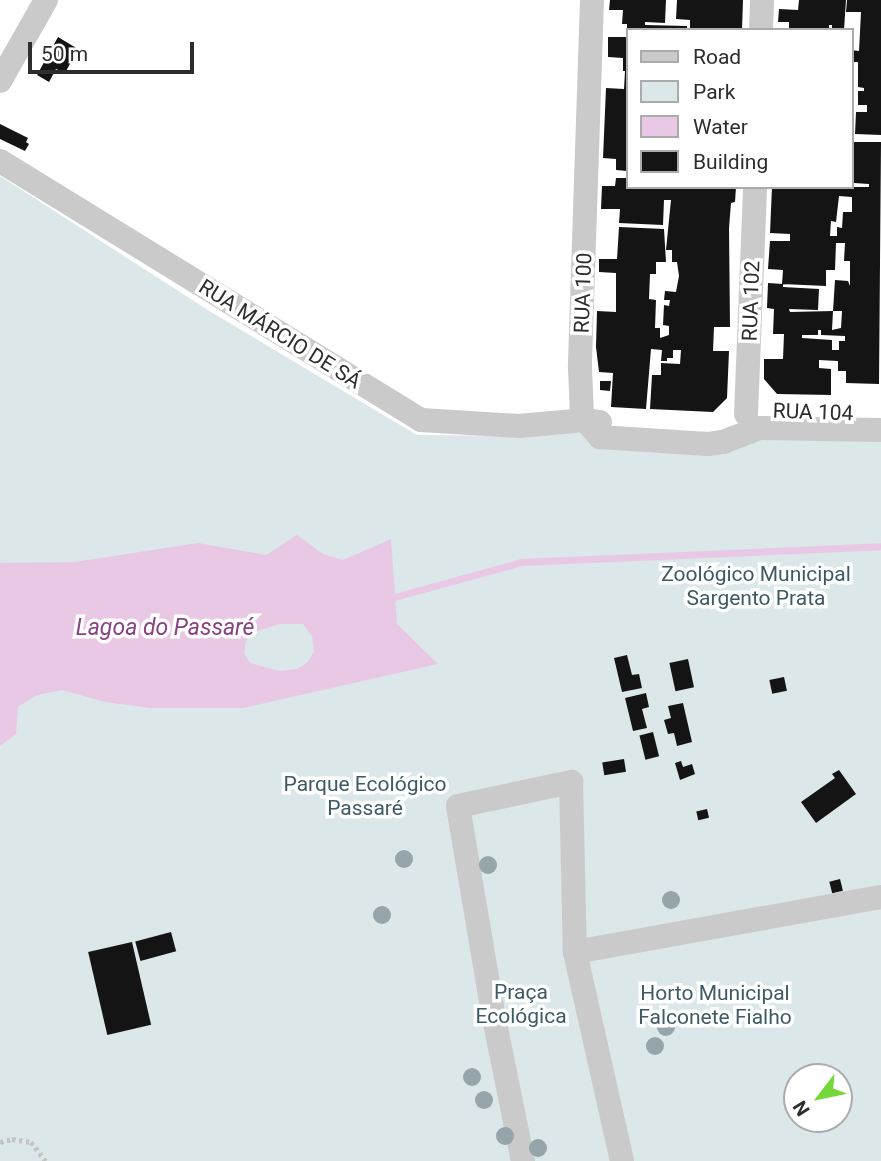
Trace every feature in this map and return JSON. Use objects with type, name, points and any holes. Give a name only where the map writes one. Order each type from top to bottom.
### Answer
[{"type":"street","points":[[0,82],[46,0]]},
{"type":"street","name":"RUA 100","points":[[585,420],[581,408],[580,368],[592,0]]},
{"type":"street","points":[[761,28],[762,0]]},
{"type":"street","name":"RUA MÁRCIO DE SÁ","points":[[0,160],[421,421],[519,426],[585,420]]},
{"type":"street","name":"RUA 102","points":[[746,414],[755,189]]},
{"type":"street","name":"RUA 104","points":[[746,414],[769,411],[881,415]]},
{"type":"street","points":[[585,420],[713,428],[746,414]]},
{"type":"street","points":[[585,420],[600,437],[708,444],[723,442],[759,428],[881,430]]},
{"type":"street","points":[[523,1161],[494,1019],[458,806],[571,782],[575,951],[622,1161]]},
{"type":"street","points":[[575,951],[881,897]]},
{"type":"path","points":[[0,1142],[12,1139],[31,1142],[46,1161]]},
{"type":"green space","name":"Parque Ecológico Passaré","points":[[0,176],[211,312],[417,435],[525,436],[558,432],[757,438],[881,437],[881,1161],[0,1161]]},
{"type":"water","name":"Lagoa do Passaré","points":[[297,535],[323,554],[343,560],[391,539],[397,624],[438,664],[243,708],[150,708],[105,702],[62,690],[37,695],[18,707],[16,734],[0,746],[0,563],[75,562],[198,543],[266,555]],"holes":[[[280,624],[303,624],[312,636],[314,651],[308,662],[297,669],[279,671],[250,663],[244,653],[246,641],[257,631]]]},
{"type":"building","points":[[610,0],[666,0],[665,23],[645,22],[645,25],[687,28],[627,28],[627,24],[622,24],[623,10],[609,10]]},
{"type":"building","points":[[677,0],[743,0],[742,28],[690,28],[690,20],[676,19]]},
{"type":"building","points":[[799,0],[846,0],[844,28],[832,28],[832,25],[829,25],[829,28],[789,28],[789,22],[778,22],[779,9],[798,10]]},
{"type":"building","points":[[847,0],[881,0],[881,135],[855,134],[856,112],[867,112],[867,105],[858,105],[858,91],[864,91],[864,88],[858,87],[858,62],[853,62],[853,50],[859,51],[861,12],[846,12]]},
{"type":"building","points":[[58,37],[78,49],[65,73],[56,69],[49,82],[37,75]]},
{"type":"building","points":[[608,37],[626,37],[626,71],[623,71],[623,58],[608,57]]},
{"type":"building","points":[[626,71],[626,171],[616,170],[616,159],[603,158],[606,88],[624,89]]},
{"type":"building","points":[[0,124],[28,138],[26,142],[29,144],[25,151],[0,139]]},
{"type":"building","points":[[853,142],[881,142],[879,384],[846,383],[846,371],[838,371],[838,361],[819,360],[819,368],[831,369],[831,395],[777,394],[764,379],[764,359],[783,359],[784,334],[773,334],[774,309],[767,308],[768,283],[782,284],[783,270],[768,269],[770,241],[790,241],[790,234],[770,233],[772,189],[869,187],[869,184],[854,183]],"holes":[[[839,196],[852,197],[852,212],[843,212],[842,228],[837,227],[837,236],[830,236],[831,221],[836,222]],[[836,243],[845,243],[844,261],[850,261],[850,286],[848,281],[835,280],[833,311],[790,312],[789,309],[818,310],[819,289],[783,287],[783,284],[826,286],[826,270],[835,270]],[[833,311],[842,311],[841,328],[832,330]],[[818,330],[821,330],[821,335],[845,336],[845,341],[839,341],[839,350],[832,350],[832,340],[802,338],[802,335],[818,335]]]},
{"type":"building","points":[[616,178],[626,178],[626,189],[736,189],[735,202],[731,203],[729,228],[730,327],[714,327],[713,351],[729,351],[727,398],[713,412],[650,409],[652,375],[661,375],[661,363],[680,364],[681,350],[673,350],[673,358],[661,361],[662,350],[651,349],[646,409],[611,407],[613,373],[599,372],[596,347],[597,311],[616,312],[616,273],[599,272],[599,259],[617,259],[619,227],[664,229],[666,262],[656,262],[656,274],[650,274],[649,299],[656,300],[655,328],[660,328],[660,338],[669,335],[669,326],[663,325],[664,305],[669,306],[670,300],[664,300],[665,291],[676,292],[679,276],[677,262],[672,262],[672,250],[666,250],[671,200],[664,200],[663,225],[619,223],[620,209],[601,209],[602,186],[615,186]]},
{"type":"building","points":[[600,381],[611,381],[610,391],[600,390]]},
{"type":"building","points":[[627,655],[632,675],[639,674],[642,688],[622,692],[614,658]]},
{"type":"building","points":[[688,659],[694,687],[675,691],[669,663]]},
{"type":"building","points":[[784,677],[787,691],[772,694],[769,680]]},
{"type":"building","points":[[646,693],[649,707],[642,709],[647,728],[633,731],[625,698]]},
{"type":"building","points":[[683,703],[692,742],[677,746],[674,733],[668,734],[664,720],[671,718],[668,706]]},
{"type":"building","points":[[653,732],[659,756],[645,760],[639,735]]},
{"type":"building","points":[[624,759],[626,772],[604,775],[602,762]]},
{"type":"building","points":[[681,761],[683,767],[692,764],[695,774],[680,780],[675,763]]},
{"type":"building","points":[[839,770],[856,794],[816,823],[801,802],[835,778],[832,774]]},
{"type":"building","points":[[707,809],[709,818],[698,820],[696,811]]},
{"type":"building","points":[[840,879],[843,891],[832,893],[829,882]]},
{"type":"building","points":[[171,932],[176,951],[140,961],[135,942]]},
{"type":"building","points":[[132,942],[151,1025],[107,1035],[88,952]]},
{"type":"waterway","points":[[387,599],[521,562],[881,546]]},
{"type":"park label","name":"Zoológico Municipal Sargento Prata","points":[[756,586]]},
{"type":"park label","name":"Praça Ecológica","points":[[521,1004]]},
{"type":"park label","name":"Horto Municipal Falconete Fialho","points":[[715,1005]]}]
